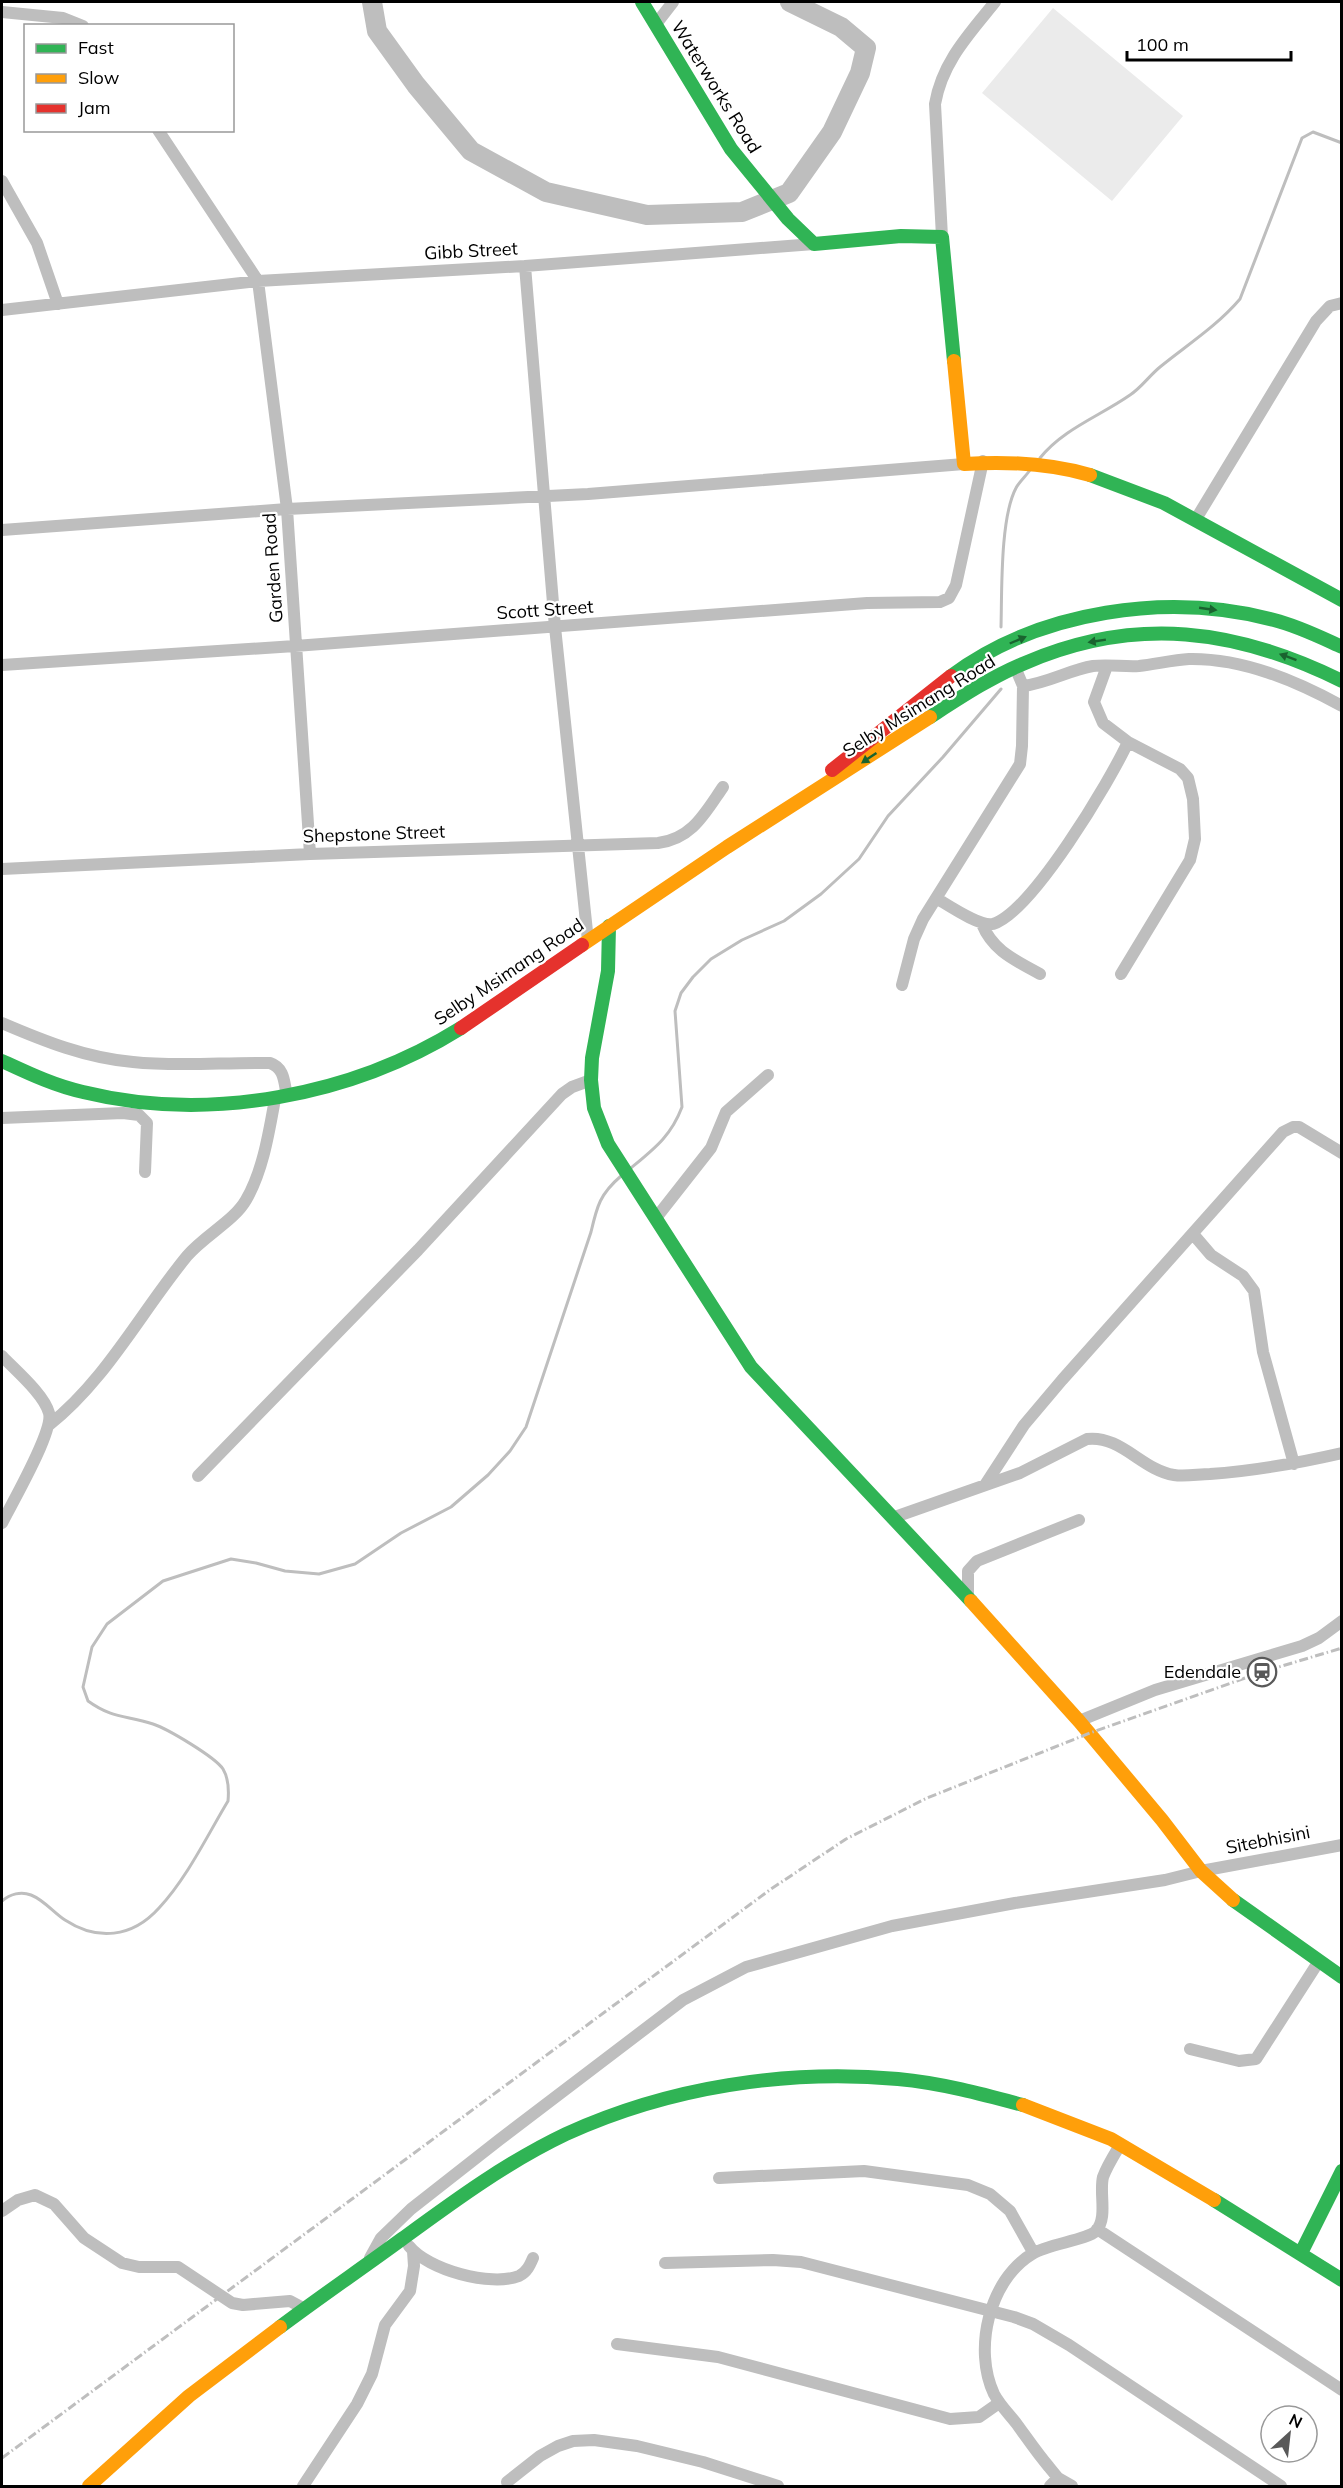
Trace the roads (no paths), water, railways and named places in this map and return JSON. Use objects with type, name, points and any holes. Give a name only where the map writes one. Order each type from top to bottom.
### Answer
[{"type":"street","name":"Waterworks Road","points":[[642,2],[731,149],[788,219],[814,244]]},
{"type":"street","points":[[656,24],[673,2]]},
{"type":"street","points":[[964,464],[942,237],[935,104],[937,89],[945,69],[995,2]]},
{"type":"street","points":[[2,12],[63,18],[78,24]]},
{"type":"street","points":[[159,132],[258,281]]},
{"type":"street","points":[[2,181],[37,243],[58,304]]},
{"type":"street","name":"Gibb Street","points":[[2,310],[258,281],[525,266],[901,236],[942,237]]},
{"type":"street","points":[[525,266],[555,627],[576,847],[588,941]]},
{"type":"street","name":"Garden Road","points":[[258,281],[287,509],[310,854]]},
{"type":"street","points":[[1196,519],[1316,321],[1330,306],[1341,303]]},
{"type":"street","points":[[2,530],[287,509],[545,496],[983,461],[1018,461],[1062,466],[1113,481],[1196,519],[1341,600]]},
{"type":"street","name":"Scott Street","points":[[2,665],[296,646],[867,603],[931,603],[946,600],[956,585],[964,558],[983,461]]},
{"type":"street","name":"Selby Msimang Road","points":[[767,821],[945,681],[981,656],[1032,633],[1082,617],[1139,608],[1198,608],[1262,617],[1310,632],[1341,647]]},
{"type":"street","name":"Selby Msimang Road","points":[[2,1061],[85,1093],[151,1102],[201,1103],[281,1098],[372,1073],[424,1049],[476,1019],[609,926],[767,821],[861,764],[954,702],[1015,667],[1048,653],[1094,642],[1143,635],[1206,635],[1263,648],[1307,664],[1341,681]]},
{"type":"street","points":[[1023,686],[1044,683],[1094,666],[1140,666],[1189,659],[1219,661],[1269,673],[1311,689],[1341,706]]},
{"type":"street","points":[[1107,666],[1095,694],[1095,710],[1102,723],[1128,742],[1180,769],[1188,778],[1193,799],[1195,839],[1190,860],[1122,974]]},
{"type":"street","points":[[902,985],[914,939],[936,898],[1020,764],[1023,746],[1023,686],[1015,667]]},
{"type":"street","points":[[936,898],[982,924],[992,924],[1003,919],[1031,894],[1067,844],[1116,768],[1128,742]]},
{"type":"street","name":"Shepstone Street","points":[[2,869],[310,854],[576,847],[671,842],[688,833],[695,826],[723,787]]},
{"type":"street","points":[[982,924],[988,937],[1001,952],[1040,974]]},
{"type":"street","points":[[609,926],[608,971],[593,1048],[591,1080],[594,1108],[608,1144],[718,1321],[751,1367],[1079,1720],[1201,1870],[1227,1896],[1341,1977]]},
{"type":"street","points":[[2,1023],[65,1049],[93,1056],[133,1062],[270,1063],[279,1066],[281,1070],[281,1098],[256,1176],[241,1208],[189,1254],[82,1395],[49,1425]]},
{"type":"street","points":[[656,1218],[711,1148],[726,1112],[768,1075]]},
{"type":"street","points":[[198,1476],[418,1250],[562,1094],[572,1087],[591,1080]]},
{"type":"street","points":[[82,1115],[85,1093]]},
{"type":"street","points":[[2,1118],[123,1113],[139,1115],[147,1123],[145,1172]]},
{"type":"street","points":[[985,1485],[1024,1425],[1086,1352],[1288,1129],[1299,1126],[1306,1129],[1341,1153]]},
{"type":"street","points":[[1193,1234],[1211,1255],[1243,1276],[1254,1291],[1263,1352],[1294,1464]]},
{"type":"street","points":[[2,1356],[29,1385],[46,1407],[50,1418],[44,1440],[2,1523]]},
{"type":"street","points":[[892,1518],[1020,1473],[1087,1439],[1096,1438],[1108,1441],[1148,1466],[1174,1475],[1227,1473],[1294,1464],[1341,1453]]},
{"type":"street","points":[[968,1598],[969,1572],[976,1561],[1079,1520]]},
{"type":"street","points":[[1079,1720],[1155,1690],[1302,1646],[1319,1638],[1341,1621]]},
{"type":"street","name":"Sitebhisini","points":[[367,2264],[381,2238],[429,2195],[683,2000],[746,1967],[892,1926],[1015,1903],[1165,1880],[1201,1870],[1341,1845]]},
{"type":"street","points":[[1190,2049],[1239,2061],[1256,2059],[1318,1961]]},
{"type":"street","points":[[89,2487],[210,2380],[303,2308],[493,2176],[566,2135],[626,2111],[671,2098],[753,2080],[817,2075],[861,2075],[939,2085],[991,2096],[1041,2111],[1096,2132],[1150,2160],[1341,2280]]},
{"type":"street","points":[[1072,2487],[1054,2482],[993,2392],[986,2362],[989,2312],[996,2296],[1018,2264],[1033,2252],[1060,2242],[1088,2236],[1097,2229],[1101,2217],[1103,2180],[1120,2145]]},
{"type":"street","points":[[719,2178],[864,2171],[968,2185],[990,2194],[1010,2211],[1033,2252]]},
{"type":"street","points":[[1301,2253],[1341,2171]]},
{"type":"street","points":[[2,2211],[18,2200],[35,2195],[54,2204],[84,2238],[122,2263],[140,2267],[178,2267],[232,2303],[293,2301],[303,2308]]},
{"type":"street","points":[[1097,2229],[1341,2390]]},
{"type":"street","points":[[403,2238],[413,2251],[447,2269],[467,2275],[491,2278],[520,2275],[526,2271],[533,2258]]},
{"type":"street","points":[[303,2487],[357,2404],[372,2374],[385,2325],[410,2291],[414,2266],[413,2251]]},
{"type":"street","points":[[664,2263],[773,2260],[801,2262],[825,2266],[1014,2317],[1059,2338],[1281,2487]]},
{"type":"street","points":[[617,2344],[718,2357],[950,2419],[979,2417],[999,2403]]},
{"type":"street","points":[[507,2482],[540,2456],[558,2446],[573,2441],[594,2440],[637,2446],[704,2462],[778,2487]]},
{"type":"waterway","points":[[372,2],[377,31],[416,85],[471,151],[546,192],[647,215],[742,212],[789,193],[832,132],[860,73],[866,48],[841,27],[790,2]]},
{"type":"waterway","points":[[1040,458],[1071,431],[1134,392],[1160,367],[1212,327],[1231,309],[1240,299],[1302,138],[1313,132],[1342,143]]},
{"type":"waterway","points":[[1001,627],[1004,536],[1007,517],[1016,488],[1030,470]]},
{"type":"waterway","points":[[631,1168],[655,1148],[667,1134],[682,1107],[675,1011],[681,993],[693,977],[711,959],[742,940],[784,921],[821,894],[859,859],[888,816],[943,757],[1001,689]]},
{"type":"waterway","points":[[2,1901],[16,1894],[27,1894],[36,1897],[77,1927],[102,1933],[126,1931],[149,1918],[159,1908],[188,1870],[228,1801],[226,1777],[223,1769],[211,1758],[169,1731],[153,1724],[112,1714],[88,1701],[83,1687],[92,1647],[107,1624],[163,1581],[231,1559],[285,1571],[319,1574],[355,1564],[401,1533],[451,1507],[488,1475],[510,1451],[526,1427],[598,1208],[608,1189],[621,1176]]},
{"type":"railway","points":[[2,2458],[771,1889],[846,1839],[927,1798],[1090,1733],[1262,1672],[1342,1648]]},
{"type":"place","name":"Edendale","points":[[1262,1672]]}]
